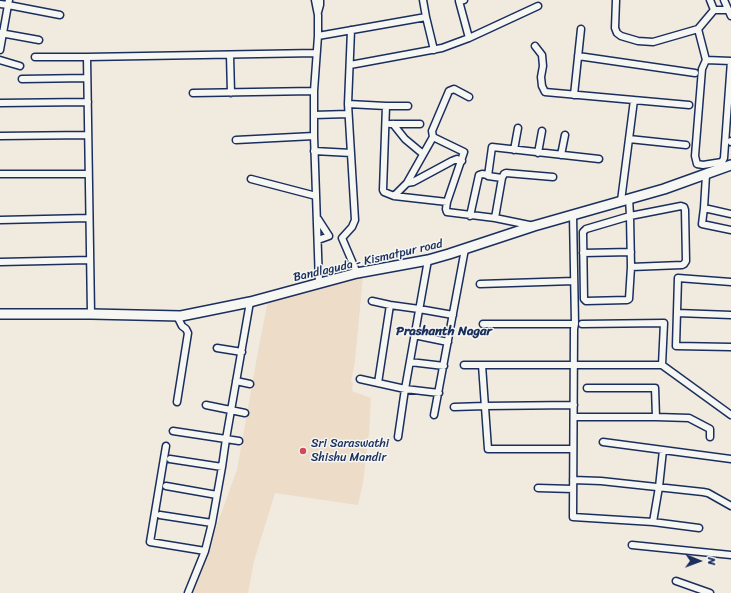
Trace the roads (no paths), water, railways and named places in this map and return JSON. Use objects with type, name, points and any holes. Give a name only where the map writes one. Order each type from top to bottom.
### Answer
[{"type":"street","points":[[315,0],[318,13],[318,36],[314,91],[314,151],[319,283]]},
{"type":"street","points":[[318,13],[320,0]]},
{"type":"street","points":[[423,0],[434,50]]},
{"type":"street","points":[[464,0],[459,1],[469,38]]},
{"type":"street","points":[[616,0],[615,28],[618,33],[622,36],[653,42],[698,29],[714,10]]},
{"type":"street","points":[[710,0],[714,10]]},
{"type":"street","points":[[724,0],[730,13]]},
{"type":"street","points":[[0,4],[8,2],[60,15]]},
{"type":"street","points":[[0,50],[1,33],[8,2]]},
{"type":"street","points":[[350,65],[442,48],[469,38],[538,6]]},
{"type":"street","points":[[714,10],[730,13]]},
{"type":"street","points":[[318,36],[426,16]]},
{"type":"street","points":[[574,95],[581,29]]},
{"type":"street","points":[[698,29],[706,60],[702,69],[695,156],[697,164],[703,165],[722,162],[724,158],[731,61],[706,60]]},
{"type":"street","points":[[342,238],[352,227],[355,220],[348,114],[351,30]]},
{"type":"street","points":[[1,33],[39,40]]},
{"type":"street","points":[[535,46],[542,55],[542,86],[545,92],[689,106]]},
{"type":"street","points":[[35,57],[230,55],[316,52]]},
{"type":"street","points":[[230,55],[231,92]]},
{"type":"street","points":[[578,56],[695,73]]},
{"type":"street","points":[[87,57],[91,314]]},
{"type":"street","points":[[0,60],[20,66]]},
{"type":"street","points":[[22,79],[87,78]]},
{"type":"street","points":[[394,196],[407,183],[433,137],[432,131],[449,90],[454,89],[469,97]]},
{"type":"street","points":[[193,93],[314,91]]},
{"type":"street","points":[[631,267],[684,264],[686,261],[684,207],[681,206],[630,216],[586,229],[583,232],[584,299],[586,301],[627,300],[629,298],[631,267],[630,216],[625,200],[629,139],[634,100]]},
{"type":"street","points":[[0,103],[88,102]]},
{"type":"street","points":[[348,104],[408,106]]},
{"type":"street","points":[[386,106],[382,188],[384,192],[394,196],[447,202]]},
{"type":"street","points":[[314,115],[348,114]]},
{"type":"street","points":[[385,124],[420,124]]},
{"type":"street","points":[[393,124],[404,139],[423,154]]},
{"type":"street","points":[[514,150],[518,128]]},
{"type":"street","points":[[538,152],[542,131]]},
{"type":"street","points":[[0,136],[88,135]]},
{"type":"street","points":[[561,155],[565,135]]},
{"type":"street","points":[[236,140],[314,136]]},
{"type":"street","points":[[433,137],[463,151],[464,153],[447,202],[447,212],[495,218],[534,226]]},
{"type":"street","points":[[629,139],[686,145]]},
{"type":"street","points":[[488,175],[492,147],[599,159]]},
{"type":"street","points":[[314,151],[351,152]]},
{"type":"street","points":[[407,183],[413,182],[457,159],[462,161]]},
{"type":"street","name":"Bandlaguda - Kismatpur road","points":[[0,316],[91,314],[181,316],[250,302],[357,273],[428,260],[534,226],[664,189],[731,165]]},
{"type":"street","points":[[0,174],[88,174]]},
{"type":"street","points":[[470,216],[479,175],[482,174],[490,177],[502,178]]},
{"type":"street","points":[[495,218],[504,174],[553,177]]},
{"type":"street","points":[[706,175],[702,224],[731,230]]},
{"type":"street","points":[[252,179],[316,196]]},
{"type":"street","points":[[704,208],[731,214]]},
{"type":"street","points":[[573,215],[575,324],[573,516],[654,522],[699,528]]},
{"type":"street","points":[[0,220],[89,218]]},
{"type":"street","points":[[317,218],[329,236]]},
{"type":"street","points":[[318,240],[329,236],[342,238]]},
{"type":"street","points":[[342,238],[357,273]]},
{"type":"street","points":[[434,415],[465,249]]},
{"type":"street","points":[[583,253],[631,252]]},
{"type":"street","points":[[0,262],[90,260]]},
{"type":"street","points":[[398,437],[405,388],[428,260]]},
{"type":"street","points":[[731,282],[678,278],[676,346],[731,347]]},
{"type":"street","points":[[480,284],[574,281]]},
{"type":"street","points":[[372,301],[453,315]]},
{"type":"street","points":[[188,593],[205,551],[212,524],[250,302]]},
{"type":"street","points":[[378,383],[390,305]]},
{"type":"street","points":[[677,312],[731,315]]},
{"type":"street","points":[[177,316],[182,326],[188,333],[177,402]]},
{"type":"street","points":[[582,324],[664,323],[662,365]]},
{"type":"street","points":[[483,324],[575,324]]},
{"type":"street","points":[[414,335],[448,342]]},
{"type":"street","points":[[217,348],[242,352]]},
{"type":"street","points":[[410,362],[444,366]]},
{"type":"street","points":[[464,365],[662,365],[731,416]]},
{"type":"street","points":[[482,365],[488,449],[573,449]]},
{"type":"street","points":[[360,379],[439,393]]},
{"type":"street","points":[[236,381],[250,384]]},
{"type":"street","points":[[587,388],[655,388],[656,417]]},
{"type":"street","points":[[206,405],[245,413]]},
{"type":"street","points":[[454,407],[574,405]]},
{"type":"street","points":[[574,418],[689,418],[710,429],[710,437]]},
{"type":"street","points":[[173,430],[239,442]]},
{"type":"street","points":[[603,442],[731,459]]},
{"type":"street","points":[[166,446],[150,542],[205,551]]},
{"type":"street","points":[[654,522],[663,450]]},
{"type":"street","points":[[170,459],[222,467]]},
{"type":"street","points":[[573,480],[601,481],[703,492],[708,493],[731,506]]},
{"type":"street","points":[[166,486],[217,495]]},
{"type":"street","points":[[538,488],[573,488]]},
{"type":"street","points":[[160,515],[212,524]]},
{"type":"street","points":[[632,545],[731,555]]},
{"type":"street","points":[[676,581],[710,593]]},
{"type":"place","name":"Sri Saraswathi Shishu Mandir","points":[[303,451]]},
{"type":"district","name":"Prashanth Nagar","points":[[444,332]]}]
